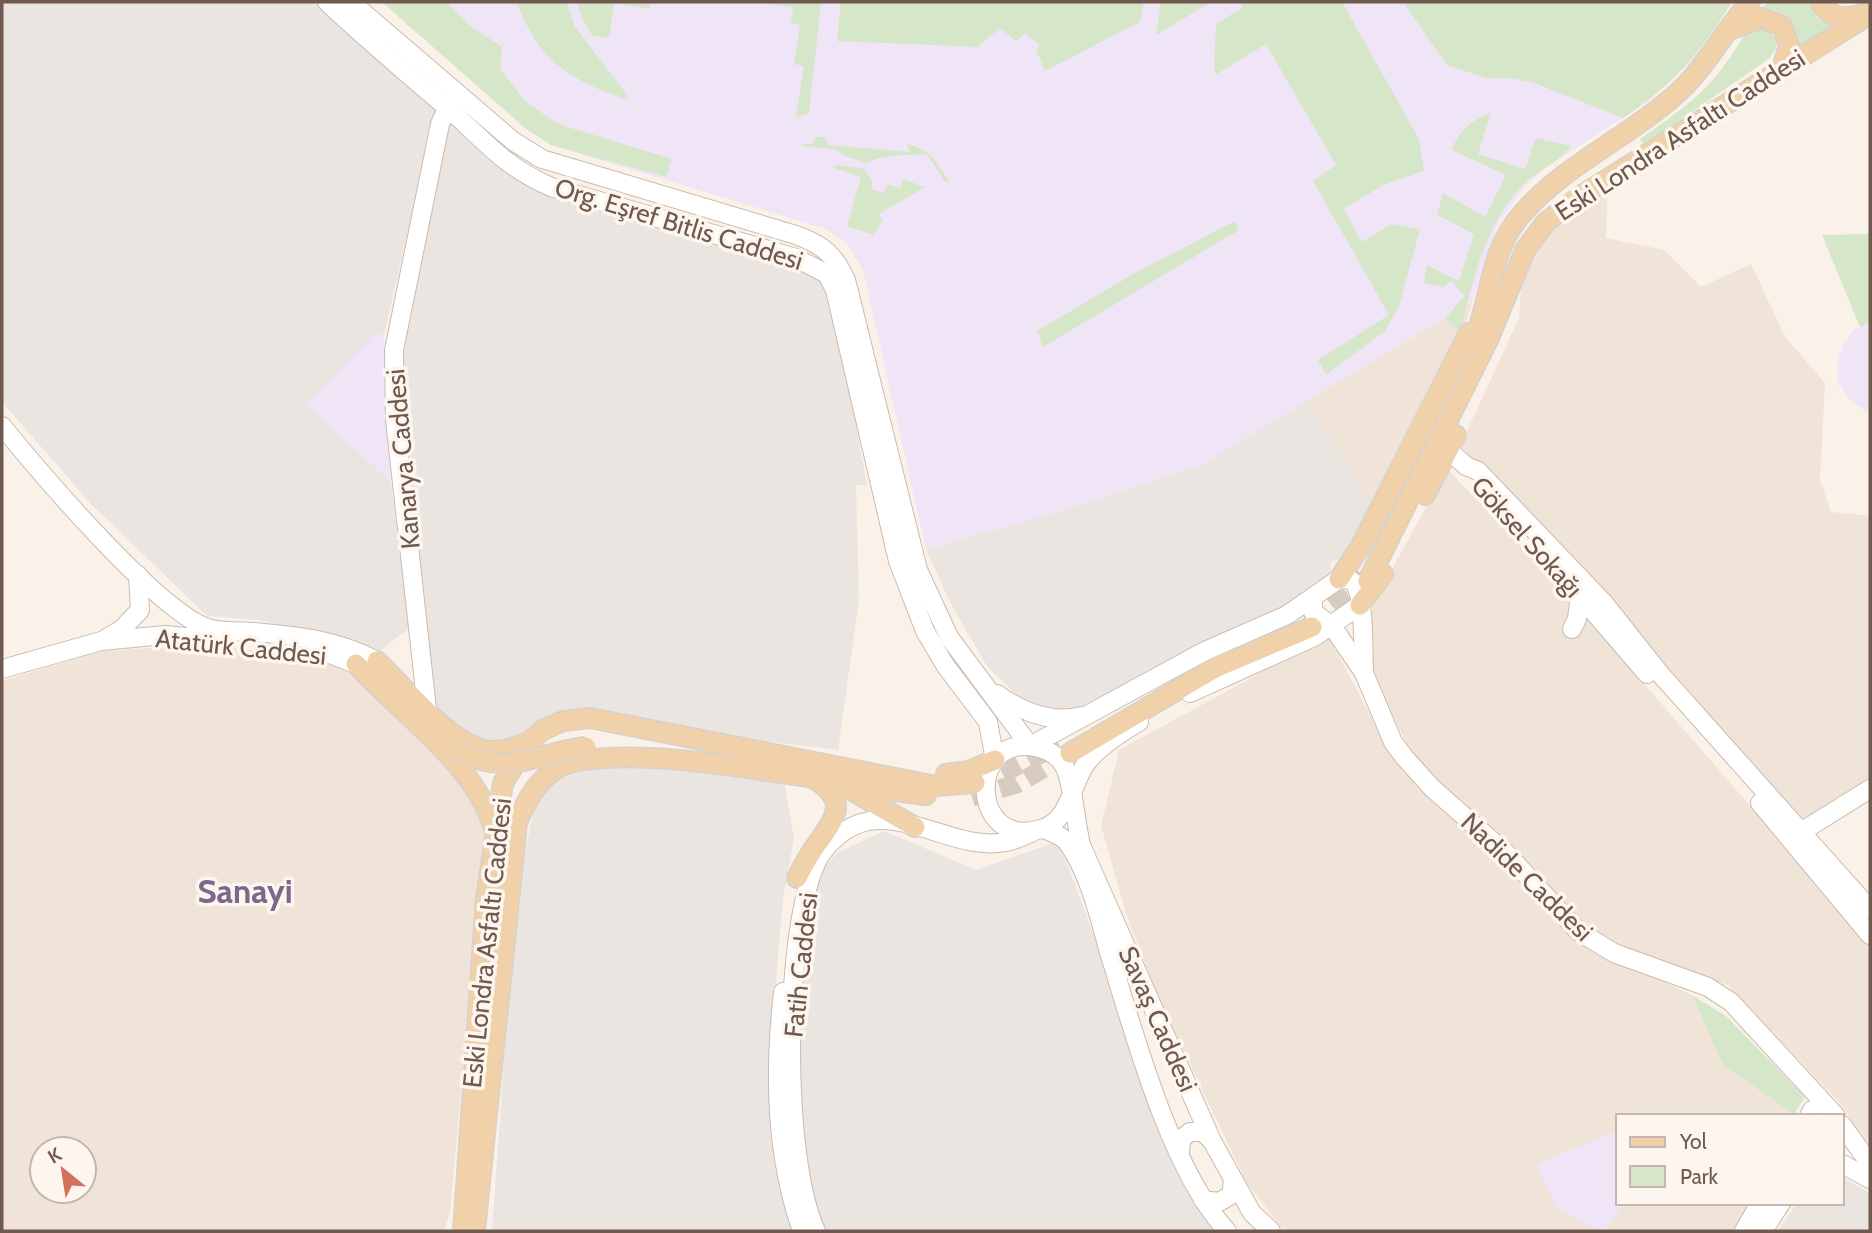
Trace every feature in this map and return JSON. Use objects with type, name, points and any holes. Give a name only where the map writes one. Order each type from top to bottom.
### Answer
[{"type":"main road","name":"Eski Londra Asfaltı Caddesi","points":[[1750,2],[1697,75],[1673,97],[1578,165],[1520,215],[1505,238],[1477,335],[1363,576],[1489,338],[1525,250],[1546,222],[1582,195],[1870,13]]},
{"type":"main road","points":[[1820,2],[1827,11],[1844,18],[1870,13]]},
{"type":"main road","points":[[1728,30],[1760,18],[1782,26],[1789,46],[1781,70]]},
{"type":"main road","points":[[1339,579],[1361,546],[1461,351],[1494,270]]},
{"type":"main road","points":[[1360,605],[1380,579],[1498,350],[1510,316],[1513,278]]},
{"type":"main road","points":[[1067,748],[1315,617]]},
{"type":"main road","points":[[377,661],[450,732],[470,745],[489,751],[511,749],[529,742]]},
{"type":"main road","points":[[356,664],[378,677],[453,748],[492,765],[509,764],[559,750],[586,747],[646,748],[766,760],[793,748],[937,775],[969,771],[995,760]]},
{"type":"main road","points":[[356,664],[456,764],[478,793],[495,831]]},
{"type":"main road","name":"Eski Londra Asfaltı Caddesi","points":[[463,1231],[480,1092],[517,823],[525,802],[554,770],[608,756],[766,760],[812,778],[891,792],[973,790],[766,760],[590,718],[563,721],[529,742],[503,783],[495,831],[479,998],[480,1092],[475,1231]]},
{"type":"main road","points":[[797,878],[831,827],[837,811],[835,797],[812,778]]},
{"type":"main road","points":[[841,784],[915,827]]},
{"type":"main road","points":[[450,1231],[470,1027],[479,998]]},
{"type":"main road","points":[[484,1231],[499,1046]]},
{"type":"street","name":"Org. Eşref Bitlis Caddesi","points":[[327,2],[389,61],[447,107],[500,159],[523,175],[551,187],[796,258],[827,274],[835,290],[898,561],[925,631],[945,665],[988,722],[995,760]]},
{"type":"street","name":"Org. Eşref Bitlis Caddesi","points":[[351,2],[513,142],[542,159],[796,235],[822,244],[836,259],[846,280],[919,570],[949,637],[1030,746]]},
{"type":"street","name":"Kanarya Caddesi","points":[[427,709],[396,421],[394,350],[437,137],[447,107],[457,92]]},
{"type":"street","points":[[2,426],[70,506],[138,575],[140,610],[122,629],[101,641]]},
{"type":"street","points":[[1448,450],[1466,466]]},
{"type":"street","name":"Göksel Sokağı","points":[[1466,466],[1471,479],[1580,595],[1870,935]]},
{"type":"street","name":"Göksel Sokağı","points":[[1466,466],[1478,471],[1604,603],[1662,676],[1870,909]]},
{"type":"street","name":"Atatürk Caddesi","points":[[138,575],[184,615],[211,629],[317,638],[354,648],[377,661]]},
{"type":"street","points":[[1315,617],[1339,579],[1348,579],[1354,583],[1360,605],[1364,673]]},
{"type":"street","points":[[1572,629],[1580,608],[1580,595]]},
{"type":"street","points":[[1360,605],[1315,617],[1127,729],[1090,758],[1062,815],[1044,829],[1030,832],[1015,830],[1002,824],[992,814],[984,787],[995,760],[1017,747],[1030,746],[1092,714],[1205,651],[1287,615],[1315,617],[1364,673]]},
{"type":"street","name":"Atatürk Caddesi","points":[[2,668],[101,641],[165,635],[322,650],[356,664]]},
{"type":"street","name":"Nadide Caddesi","points":[[1364,673],[1393,742],[1405,758],[1432,788],[1507,854],[1578,931],[1614,953],[1674,974],[1720,994],[1731,1002],[1802,1080],[1821,1112]]},
{"type":"street","points":[[980,682],[1006,701],[1035,714],[1066,720],[1092,714]]},
{"type":"street","points":[[1030,746],[1056,756],[1070,780],[1071,794]]},
{"type":"street","points":[[1801,832],[1870,789]]},
{"type":"street","name":"Savaş Caddesi","points":[[1071,794],[1081,845],[1212,1141],[1252,1213],[1271,1231]]},
{"type":"street","name":"Fatih Caddesi","points":[[816,1231],[794,1126],[791,1066],[793,1001],[806,894],[815,866],[825,849],[845,831],[869,821],[915,827],[978,842],[1004,843],[1044,829]]},
{"type":"street","name":"Savaş Caddesi","points":[[1044,829],[1064,839],[1082,873],[1136,1039],[1180,1153],[1203,1200],[1227,1231]]},
{"type":"street","name":"Fatih Caddesi","points":[[797,878],[778,1032],[777,1089],[779,1131],[802,1231]]},
{"type":"street","points":[[1844,1128],[1870,1164]]},
{"type":"street","points":[[1180,1153],[1181,1139],[1190,1132],[1203,1132],[1212,1141]]},
{"type":"street","points":[[1844,1165],[1870,1179]]},
{"type":"street","points":[[1203,1200],[1219,1202],[1231,1195],[1233,1180]]},
{"type":"street","points":[[1744,1231],[1759,1205]]},
{"type":"street","points":[[1763,1231],[1780,1205]]},
{"type":"shaded area","points":[[2,2],[317,2],[437,107],[384,334],[375,335],[308,405],[391,482],[409,628],[376,654],[334,635],[257,620],[207,616],[91,504],[2,402]]},
{"type":"shaded area","points":[[382,2],[1732,2],[1693,60],[1647,102],[1547,167],[1526,185],[1497,226],[1472,302],[1199,466],[926,550],[863,270],[848,245],[826,229],[551,145],[525,128]]},
{"type":"shaded area","points":[[450,119],[520,180],[815,270],[832,293],[867,485],[856,485],[859,600],[838,750],[604,716],[516,739],[487,742],[458,732],[432,704],[399,368],[409,286]]},
{"type":"shaded area","points":[[1608,185],[1606,238],[1664,250],[1701,287],[1751,264],[1785,337],[1825,383],[1820,480],[1831,512],[1870,516],[1870,797],[1813,833],[1618,610],[1460,446],[1519,318],[1522,278],[1549,228]]},
{"type":"shaded area","points":[[1472,302],[1464,332],[1373,508],[1308,400]]},
{"type":"shaded area","points":[[1870,322],[1870,413],[1851,401],[1838,382],[1838,361],[1843,344],[1853,331]]},
{"type":"shaded area","points":[[375,334],[384,334],[391,482],[307,405]]},
{"type":"shaded area","points":[[1308,400],[1373,508],[1350,553],[1331,563],[1329,582],[1298,602],[1125,690],[1068,713],[1026,704],[987,666],[953,608],[926,550],[1199,466]]},
{"type":"shaded area","points":[[1447,469],[1553,579],[1870,944],[1870,1151],[1841,1104],[1728,985],[1633,954],[1594,932],[1456,800],[1411,752],[1374,679],[1370,616],[1376,598]]},
{"type":"shaded area","points":[[1328,636],[1393,758],[1604,955],[1692,995],[1723,1065],[1797,1114],[1616,1114],[1616,1205],[1750,1205],[1735,1231],[1289,1231],[1281,1227],[1247,1183],[1159,1000],[1127,916],[1101,826],[1119,750]]},
{"type":"shaded area","points":[[197,644],[309,657],[353,672],[429,745],[477,804],[485,831],[450,1212],[444,1231],[2,1231],[2,681],[98,652]]},
{"type":"shaded area","points":[[617,763],[784,780],[794,838],[783,899],[768,1073],[777,1169],[795,1231],[492,1231],[515,900],[537,795],[563,777]]},
{"type":"shaded area","points":[[884,831],[976,870],[1056,842],[1066,861],[1189,1190],[1216,1231],[824,1231],[813,1204],[799,1110],[799,1018],[807,929],[816,876],[837,853]]},
{"type":"shaded area","points":[[1615,1132],[1616,1205],[1623,1205],[1606,1231],[1557,1209],[1536,1164]]},
{"type":"shaded area","points":[[1844,1178],[1870,1193],[1870,1231],[1778,1231],[1796,1205],[1844,1205]]},
{"type":"green space","points":[[382,2],[446,2],[470,26],[502,47],[500,69],[526,102],[558,124],[672,159],[666,177],[551,145],[525,128]]},
{"type":"green space","points":[[517,2],[567,2],[575,27],[628,96],[627,100],[589,85],[558,66],[535,39]]},
{"type":"green space","points":[[577,2],[650,2],[649,9],[614,3],[609,38],[593,36],[584,23]]},
{"type":"green space","points":[[758,2],[821,2],[809,113],[796,117],[804,66],[794,64],[800,25],[791,23],[793,8]]},
{"type":"green space","points":[[841,2],[1144,2],[1140,22],[1045,71],[1036,50],[1040,45],[1025,33],[1016,41],[1000,28],[978,47],[837,41]]},
{"type":"green space","points":[[1161,2],[1211,2],[1156,35]]},
{"type":"green space","points":[[1240,2],[1342,2],[1419,139],[1424,171],[1383,185],[1344,209],[1362,242],[1392,224],[1420,229],[1399,306],[1385,331],[1326,375],[1318,360],[1389,315],[1313,181],[1336,165],[1266,44],[1217,74],[1214,70],[1216,24],[1242,8]]},
{"type":"green space","points":[[1403,2],[1732,2],[1685,66],[1641,106],[1623,118],[1532,82],[1486,78],[1447,65]]},
{"type":"green space","points":[[1768,2],[1809,2],[1817,17],[1832,25],[1796,49],[1794,27],[1774,11],[1761,8]]},
{"type":"green space","points":[[1761,27],[1772,34],[1776,42],[1777,46],[1770,58],[1644,145],[1640,139],[1688,104],[1712,81],[1746,32]]},
{"type":"green space","points":[[1491,112],[1478,154],[1525,169],[1536,138],[1571,146],[1562,156],[1525,183],[1500,216],[1482,254],[1460,334],[1446,318],[1464,296],[1451,280],[1444,287],[1424,283],[1427,265],[1459,281],[1474,234],[1437,215],[1443,193],[1485,217],[1506,175],[1452,150],[1458,136],[1467,126]]},
{"type":"green space","points":[[815,137],[825,137],[829,145],[910,152],[907,144],[915,146],[932,157],[949,181],[946,183],[927,154],[889,156],[867,163],[836,150],[802,146],[813,144]]},
{"type":"green space","points":[[837,165],[865,169],[873,183],[871,189],[884,193],[887,184],[900,188],[903,179],[925,187],[879,214],[883,221],[873,235],[847,226],[861,177],[832,167]]},
{"type":"green space","points":[[1235,221],[1239,230],[1043,347],[1037,331],[1135,273]]},
{"type":"green space","points":[[1870,234],[1870,322],[1860,327],[1822,235]]},
{"type":"green space","points":[[1692,995],[1726,1016],[1805,1097],[1794,1114],[1723,1065]]},
{"type":"tunnel","points":[[1304,617],[1332,596],[1358,571]]},
{"type":"tunnel","points":[[1312,627],[1342,606],[1368,581]]},
{"type":"tunnel","points":[[975,783],[1001,774],[1059,745]]},
{"type":"tunnel","points":[[972,797],[1017,784],[1070,753]]},
{"type":"district","name":"Sanayi","points":[[245,891]]}]
